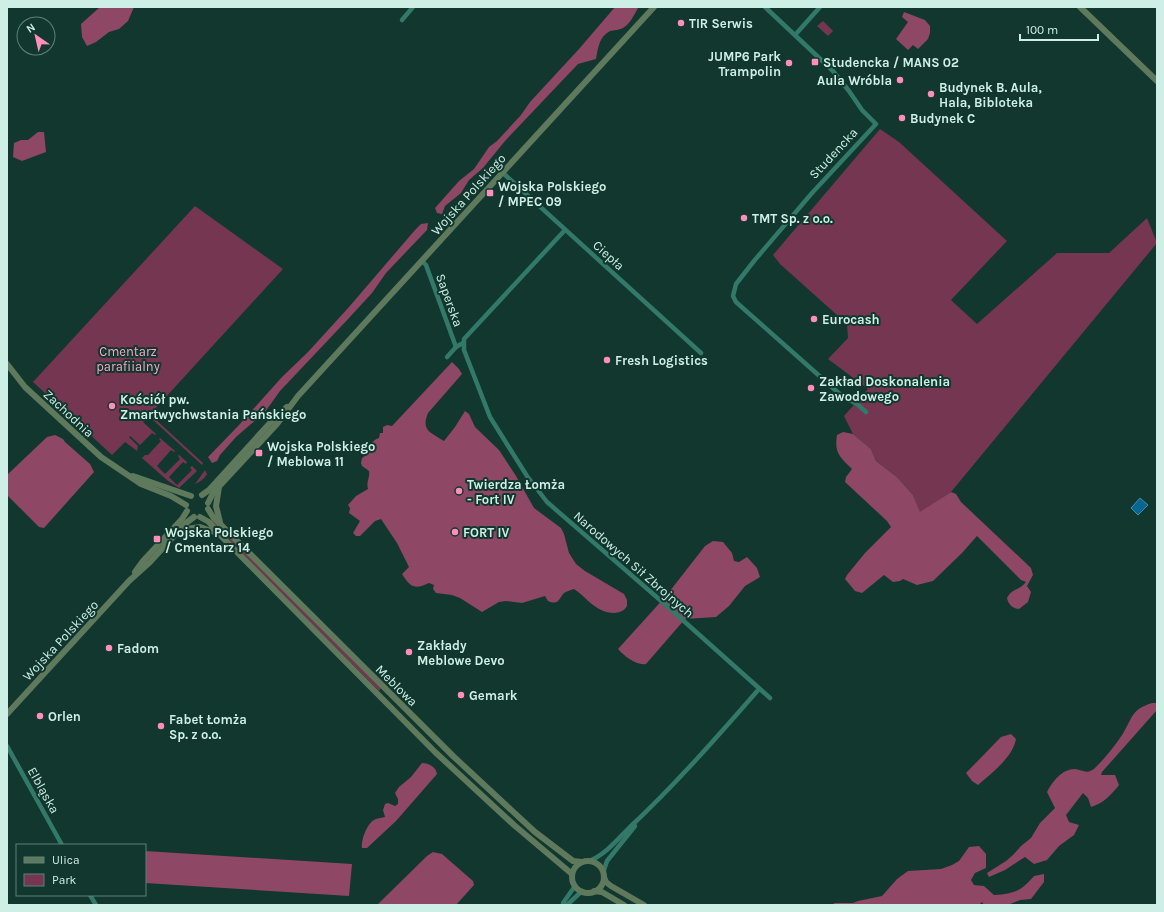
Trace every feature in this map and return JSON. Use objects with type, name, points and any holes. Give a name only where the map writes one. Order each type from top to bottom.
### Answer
[{"type":"main road","name":"Wojska Polskiego","points":[[202,495],[209,490],[270,423],[298,396],[654,7]]},
{"type":"main road","points":[[1080,7],[1157,81]]},
{"type":"main road","name":"Zachodnia","points":[[7,364],[25,387],[101,457],[141,484],[171,496],[186,508]]},
{"type":"main road","name":"Wojska Polskiego","points":[[208,506],[211,496],[218,487],[277,424],[298,396]]},
{"type":"main road","name":"Zachodnia","points":[[122,472],[191,496]]},
{"type":"main road","points":[[218,487],[216,506],[221,524]]},
{"type":"main road","points":[[202,495],[206,498],[208,506],[206,513],[197,517],[186,508],[187,501],[191,496],[202,495]]},
{"type":"main road","name":"Meblowa","points":[[208,506],[213,517],[453,756],[535,832],[573,861],[582,862]]},
{"type":"main road","name":"Wojska Polskiego","points":[[129,581],[143,561],[182,519],[186,508]]},
{"type":"main road","name":"Wojska Polskiego","points":[[7,714],[129,581],[150,562],[186,523],[197,517]]},
{"type":"main road","name":"Meblowa","points":[[197,517],[208,522],[430,747],[532,841],[572,874]]},
{"type":"main road","points":[[179,530],[200,527],[218,533]]},
{"type":"main road","points":[[624,905],[602,892],[582,891],[575,886],[572,874],[575,868],[582,862],[589,861],[597,864],[604,875],[606,882],[644,905]]},
{"type":"main road","points":[[594,892],[601,885],[604,875]]},
{"type":"street","points":[[402,20],[413,7]]},
{"type":"street","name":"Studencka","points":[[765,7],[833,71],[849,90],[862,110],[876,124],[817,188],[754,261],[736,284],[733,293],[734,298],[736,302],[842,396],[857,404],[866,412]]},
{"type":"street","points":[[795,35],[820,7]]},
{"type":"street","name":"Ciepła","points":[[503,173],[701,353]]},
{"type":"street","points":[[447,358],[456,347],[463,343],[467,335],[565,230]]},
{"type":"street","name":"Saperska","points":[[422,261],[426,265],[456,347]]},
{"type":"street","name":"Narodowych Sił Zbrojnych","points":[[463,343],[464,350],[490,418],[539,493],[562,516],[667,606],[770,698]]},
{"type":"street","points":[[604,875],[607,861],[648,810],[759,689]]},
{"type":"street","name":"Elbląska","points":[[7,746],[61,844]]},
{"type":"street","points":[[589,861],[605,851],[648,810]]},
{"type":"street","points":[[566,904],[575,886]]},
{"type":"street","points":[[566,904],[582,891]]},
{"type":"street","points":[[91,896],[96,905]]},
{"type":"green space","points":[[823,21],[833,31],[828,36],[817,26]]},
{"type":"green space","points":[[880,129],[899,142],[1007,241],[951,300],[977,324],[1057,253],[1109,253],[1147,218],[1157,243],[951,492],[920,513],[913,495],[897,477],[876,461],[871,449],[853,434],[844,416],[868,389],[828,359],[848,338],[847,324],[780,264],[773,255]]},
{"type":"green space","name":"Cmentarz parafiialny","points":[[195,206],[283,269],[143,422],[156,434],[155,435],[152,433],[140,445],[130,436],[129,437],[138,446],[137,451],[125,442],[112,455],[33,382]]},
{"type":"green space","points":[[154,418],[203,463],[202,465],[153,420]]},
{"type":"green space","points":[[160,438],[175,451],[174,452],[171,450],[157,466],[165,474],[180,459],[178,456],[179,455],[187,462],[186,464],[183,462],[169,477],[177,485],[192,470],[190,468],[192,466],[197,471],[179,488],[168,481],[142,458],[145,455],[148,455],[161,441],[159,439]]},
{"type":"green space","points":[[205,470],[207,474],[206,476],[195,484]]},
{"type":"green space","points":[[214,520],[381,688],[379,691],[211,522]]},
{"type":"shaded area","points":[[100,7],[134,7],[128,21],[119,29],[109,32],[96,42],[87,46],[82,37],[81,24]]},
{"type":"shaded area","points":[[615,7],[638,8],[632,19],[623,28],[610,31],[603,36],[597,51],[596,59],[578,64],[505,141],[483,168],[469,180],[461,193],[445,206],[442,214],[437,213],[435,208],[459,181],[474,169],[489,147],[497,141],[521,115],[530,102]]},
{"type":"shaded area","points":[[904,12],[925,20],[930,26],[928,39],[918,49],[913,45],[908,50],[896,39],[908,22],[902,17]]},
{"type":"shaded area","points":[[38,132],[44,132],[46,152],[22,161],[13,157],[14,143],[21,140],[28,140]]},
{"type":"shaded area","points":[[428,223],[427,230],[386,273],[372,293],[280,391],[265,412],[236,437],[220,455],[217,461],[212,463],[208,457],[282,377],[308,352],[415,230],[421,224]]},
{"type":"shaded area","points":[[452,362],[462,374],[428,413],[426,427],[428,430],[444,441],[465,411],[469,414],[475,427],[499,450],[534,508],[561,528],[569,553],[576,564],[624,594],[627,600],[627,606],[621,612],[612,613],[603,611],[593,605],[574,589],[564,593],[557,602],[554,603],[548,601],[545,596],[522,603],[506,601],[499,602],[482,612],[460,598],[452,595],[436,593],[433,589],[434,585],[429,583],[416,587],[410,584],[402,574],[409,567],[397,543],[381,519],[375,521],[360,536],[356,536],[353,533],[360,521],[349,513],[350,508],[348,505],[356,496],[368,489],[367,484],[369,471],[362,466],[362,458],[365,456],[365,453],[371,443],[379,438],[380,433],[383,433],[383,427],[387,425],[392,426]]},
{"type":"shaded area","points":[[843,432],[853,434],[871,449],[876,461],[897,477],[913,495],[920,512],[951,492],[956,494],[961,502],[1031,568],[1033,575],[1027,586],[1031,592],[1028,602],[1019,609],[1010,604],[1007,598],[1009,595],[1026,582],[1021,580],[977,536],[933,581],[917,585],[903,579],[893,582],[884,575],[862,593],[855,591],[845,579],[847,575],[865,553],[891,527],[887,521],[845,482],[846,477],[852,469],[841,458],[836,446],[837,435]]},
{"type":"shaded area","points":[[55,435],[63,439],[90,464],[94,472],[44,528],[39,527],[7,495],[7,475],[47,437]]},
{"type":"shaded area","points":[[713,541],[723,542],[732,553],[734,561],[739,562],[747,557],[757,568],[760,577],[745,586],[729,606],[716,617],[685,619],[646,664],[635,662],[624,655],[618,649],[666,596],[705,546]]},
{"type":"shaded area","points":[[1152,703],[1157,703],[1157,710],[1102,772],[1101,775],[1115,775],[1119,785],[1107,798],[1091,807],[1088,798],[1083,793],[1066,815],[1069,822],[1079,825],[1074,835],[1059,846],[1047,860],[1034,864],[1025,857],[1005,870],[989,877],[987,873],[1006,861],[1031,838],[1040,823],[1055,808],[1047,792],[1058,776],[1070,770],[1075,769],[1087,772],[1095,768],[1116,744],[1133,715],[1140,709]]},
{"type":"shaded area","points":[[1011,734],[1016,739],[1011,752],[995,770],[978,785],[972,781],[966,773],[1001,737]]},
{"type":"shaded area","points":[[422,763],[432,766],[437,774],[396,821],[367,848],[362,848],[367,827],[376,819],[385,817],[383,810],[385,804],[388,803],[395,806],[398,804],[398,799],[395,793]]},
{"type":"shaded area","points":[[979,846],[986,854],[986,868],[975,873],[971,880],[974,885],[984,886],[994,895],[1007,894],[1017,891],[1034,876],[1044,874],[1044,882],[1031,899],[1020,900],[1008,905],[984,905],[982,902],[979,905],[831,905],[835,903],[853,903],[882,896],[897,879],[908,871],[941,869],[959,861],[969,847]]},
{"type":"shaded area","points":[[146,851],[352,864],[349,896],[146,883]]},
{"type":"shaded area","points":[[433,852],[442,854],[473,881],[474,885],[456,905],[377,905],[427,856]]},
{"type":"water","points":[[1140,498],[1148,505],[1138,515],[1131,508]]},
{"type":"place","name":"TIR Serwis","points":[[681,23]]},
{"type":"place","name":"Studencka / MANS 02","points":[[815,62]]},
{"type":"place","name":"JUMP6 Park Trampolin","points":[[789,63]]},
{"type":"place","name":"Aula Wróbla","points":[[900,80]]},
{"type":"place","name":"Budynek B. Aula, Hala, Bibloteka","points":[[931,94]]},
{"type":"place","name":"Budynek C","points":[[902,118]]},
{"type":"place","name":"Wojska Polskiego / MPEC 09","points":[[490,193]]},
{"type":"place","name":"TMT Sp. z o.o.","points":[[744,218]]},
{"type":"place","name":"Eurocash","points":[[814,319]]},
{"type":"place","name":"Fresh Logistics","points":[[607,360]]},
{"type":"place","name":"Zakład Doskonalenia Zawodowego","points":[[811,388]]},
{"type":"place","name":"Kościół pw. Zmartwychwstania Pańskiego","points":[[112,406]]},
{"type":"place","name":"Wojska Polskiego / Meblowa 11","points":[[259,453]]},
{"type":"place","name":"Twierdza Łomża - Fort IV","points":[[459,491]]},
{"type":"place","name":"FORT IV","points":[[455,532]]},
{"type":"place","name":"Wojska Polskiego / Cmentarz 14","points":[[157,539]]},
{"type":"place","name":"Fadom","points":[[109,648]]},
{"type":"place","name":"Zakłady Meblowe Devo","points":[[409,652]]},
{"type":"place","name":"Gemark","points":[[461,695]]},
{"type":"place","name":"Orlen","points":[[40,716]]},
{"type":"place","name":"Fabet Łomża Sp. z o.o.","points":[[161,726]]}]
